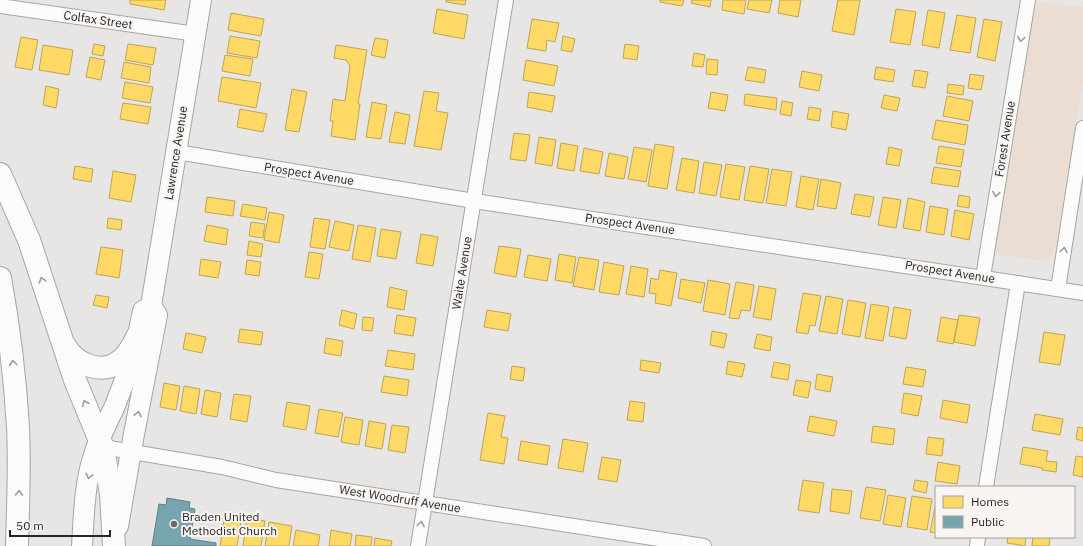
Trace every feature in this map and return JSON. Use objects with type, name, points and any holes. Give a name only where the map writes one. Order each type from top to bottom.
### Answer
[{"type":"highway","points":[[0,174],[29,240],[75,380],[100,444],[111,494],[114,546]]},
{"type":"highway","points":[[0,278],[14,377],[18,428],[19,492],[17,546]]},
{"type":"highway","points":[[62,340],[69,352],[78,361],[90,366],[101,368],[121,361],[128,353],[137,337]]},
{"type":"street","name":"Lawrence Avenue","points":[[114,546],[157,315],[152,306],[201,0]]},
{"type":"street","name":"Waite Avenue","points":[[418,546],[506,0]]},
{"type":"street","name":"Forest Avenue","points":[[983,277],[1028,0]]},
{"type":"street","name":"Colfax Street","points":[[0,6],[196,34]]},
{"type":"street","points":[[1058,289],[1083,128]]},
{"type":"street","name":"Prospect Avenue","points":[[177,152],[474,201],[1083,293]]},
{"type":"street","points":[[986,486],[1018,283]]},
{"type":"street","name":"Lawrence Avenue","points":[[82,546],[85,493],[100,444],[131,360],[143,311],[152,306]]},
{"type":"street","name":"West Woodruff Avenue","points":[[100,444],[131,452],[222,467],[276,480],[704,546]]},
{"type":"shaded area","points":[[1038,2],[1083,7],[1083,81],[1056,247],[1048,262],[996,254],[993,241],[1031,14]]},
{"type":"building: Homes","points":[[130,0],[166,0],[164,10],[130,4]]},
{"type":"building: Homes","points":[[446,0],[466,0],[465,5],[446,2]]},
{"type":"building: Homes","points":[[660,0],[684,0],[682,6],[660,2]]},
{"type":"building: Homes","points":[[692,0],[711,0],[710,7],[691,3]]},
{"type":"building: Homes","points":[[723,0],[746,0],[744,14],[722,10]]},
{"type":"building: Homes","points":[[749,0],[772,0],[769,13],[747,9]]},
{"type":"building: Homes","points":[[780,0],[801,0],[798,17],[778,13]]},
{"type":"building: Homes","points":[[838,0],[860,0],[854,35],[832,31]]},
{"type":"building: Homes","points":[[437,9],[468,15],[464,39],[433,33]]},
{"type":"building: Homes","points":[[896,9],[916,12],[910,45],[890,42]]},
{"type":"building: Homes","points":[[928,10],[945,13],[939,48],[922,45]]},
{"type":"building: Homes","points":[[231,13],[264,19],[261,36],[228,30]]},
{"type":"building: Homes","points":[[957,15],[976,18],[970,53],[950,50]]},
{"type":"building: Homes","points":[[532,19],[559,23],[555,42],[547,40],[546,51],[527,48]]},
{"type":"building: Homes","points":[[984,19],[1002,22],[995,61],[977,57]]},
{"type":"building: Homes","points":[[230,36],[260,41],[257,58],[227,53]]},
{"type":"building: Homes","points":[[563,36],[575,39],[572,52],[561,50]]},
{"type":"building: Homes","points":[[21,37],[38,40],[32,70],[15,67]]},
{"type":"building: Homes","points":[[375,38],[388,40],[385,58],[371,55]]},
{"type":"building: Homes","points":[[94,44],[105,46],[103,56],[92,54]]},
{"type":"building: Homes","points":[[128,44],[156,48],[153,65],[125,60]]},
{"type":"building: Homes","points":[[625,44],[639,46],[637,60],[623,58]]},
{"type":"building: Homes","points":[[43,45],[73,50],[69,75],[39,70]]},
{"type":"building: Homes","points":[[336,45],[367,50],[358,104],[360,104],[355,140],[331,136],[333,121],[330,121],[333,99],[345,101],[350,66],[346,60],[334,58]]},
{"type":"building: Homes","points":[[694,53],[705,55],[703,67],[692,66]]},
{"type":"building: Homes","points":[[225,55],[253,59],[250,76],[222,71]]},
{"type":"building: Homes","points":[[90,57],[105,60],[101,80],[86,77]]},
{"type":"building: Homes","points":[[707,59],[718,60],[717,75],[706,74]]},
{"type":"building: Homes","points":[[526,60],[558,66],[554,86],[523,80]]},
{"type":"building: Homes","points":[[124,62],[151,67],[149,83],[121,78]]},
{"type":"building: Homes","points":[[748,67],[766,70],[764,83],[745,80]]},
{"type":"building: Homes","points":[[876,67],[895,70],[893,82],[874,79]]},
{"type":"building: Homes","points":[[915,70],[928,72],[925,88],[912,86]]},
{"type":"building: Homes","points":[[802,71],[822,75],[819,91],[799,87]]},
{"type":"building: Homes","points":[[970,74],[984,76],[981,90],[968,88]]},
{"type":"building: Homes","points":[[222,77],[261,83],[256,108],[218,101]]},
{"type":"building: Homes","points":[[125,82],[153,87],[150,103],[122,98]]},
{"type":"building: Homes","points":[[948,84],[964,86],[963,95],[947,93]]},
{"type":"building: Homes","points":[[46,86],[59,89],[56,108],[43,105]]},
{"type":"building: Homes","points":[[292,89],[307,92],[299,132],[285,130]]},
{"type":"building: Homes","points":[[424,91],[439,93],[436,111],[448,113],[441,150],[414,146]]},
{"type":"building: Homes","points":[[529,92],[555,96],[552,112],[527,107]]},
{"type":"building: Homes","points":[[711,92],[728,95],[725,111],[708,108]]},
{"type":"building: Homes","points":[[745,94],[777,98],[776,110],[744,105]]},
{"type":"building: Homes","points":[[884,95],[900,98],[897,111],[881,108]]},
{"type":"building: Homes","points":[[947,96],[973,101],[969,121],[943,116]]},
{"type":"building: Homes","points":[[782,101],[793,103],[791,116],[780,114]]},
{"type":"building: Homes","points":[[372,102],[387,105],[381,139],[366,137]]},
{"type":"building: Homes","points":[[123,103],[151,107],[148,124],[120,119]]},
{"type":"building: Homes","points":[[809,107],[821,109],[819,121],[807,119]]},
{"type":"building: Homes","points":[[240,109],[267,114],[263,132],[237,127]]},
{"type":"building: Homes","points":[[833,111],[849,114],[846,130],[831,127]]},
{"type":"building: Homes","points":[[395,112],[410,115],[405,144],[389,142]]},
{"type":"building: Homes","points":[[936,120],[968,125],[965,145],[932,139]]},
{"type":"building: Homes","points":[[514,133],[530,135],[526,161],[510,159]]},
{"type":"building: Homes","points":[[539,137],[556,140],[552,166],[535,163]]},
{"type":"building: Homes","points":[[561,143],[578,146],[574,171],[557,168]]},
{"type":"building: Homes","points":[[655,144],[674,147],[667,189],[648,186]]},
{"type":"building: Homes","points":[[939,146],[964,150],[961,167],[936,163]]},
{"type":"building: Homes","points":[[634,147],[652,150],[646,182],[628,179]]},
{"type":"building: Homes","points":[[889,147],[902,150],[899,166],[886,164]]},
{"type":"building: Homes","points":[[584,148],[603,152],[599,174],[580,171]]},
{"type":"building: Homes","points":[[609,153],[628,157],[624,179],[605,176]]},
{"type":"building: Homes","points":[[682,158],[699,161],[694,193],[676,190]]},
{"type":"building: Homes","points":[[704,162],[722,165],[716,196],[699,193]]},
{"type":"building: Homes","points":[[726,164],[745,167],[739,200],[720,197]]},
{"type":"building: Homes","points":[[75,166],[93,169],[91,182],[73,179]]},
{"type":"building: Homes","points":[[750,166],[769,169],[763,203],[744,200]]},
{"type":"building: Homes","points":[[934,167],[961,171],[958,187],[931,183]]},
{"type":"building: Homes","points":[[772,169],[792,172],[786,206],[766,203]]},
{"type":"building: Homes","points":[[113,171],[136,175],[131,202],[109,198]]},
{"type":"building: Homes","points":[[801,176],[819,179],[813,210],[796,207]]},
{"type":"building: Homes","points":[[821,179],[841,183],[836,209],[817,206]]},
{"type":"building: Homes","points":[[855,194],[874,197],[870,217],[851,214]]},
{"type":"building: Homes","points":[[959,195],[970,197],[969,208],[957,206]]},
{"type":"building: Homes","points":[[207,197],[235,201],[233,216],[205,212]]},
{"type":"building: Homes","points":[[883,197],[901,200],[896,228],[878,225]]},
{"type":"building: Homes","points":[[908,198],[925,202],[920,231],[903,228]]},
{"type":"building: Homes","points":[[243,204],[267,208],[265,220],[240,216]]},
{"type":"building: Homes","points":[[930,206],[948,209],[944,235],[926,232]]},
{"type":"building: Homes","points":[[955,210],[974,214],[969,240],[951,236]]},
{"type":"building: Homes","points":[[269,212],[284,215],[279,243],[264,240]]},
{"type":"building: Homes","points":[[108,218],[122,220],[121,230],[107,228]]},
{"type":"building: Homes","points":[[314,218],[330,220],[325,249],[310,247]]},
{"type":"building: Homes","points":[[335,221],[354,225],[349,251],[329,247]]},
{"type":"building: Homes","points":[[251,222],[265,224],[263,238],[249,236]]},
{"type":"building: Homes","points":[[207,225],[228,229],[226,245],[204,241]]},
{"type":"building: Homes","points":[[358,225],[376,228],[370,262],[352,259]]},
{"type":"building: Homes","points":[[381,229],[401,232],[396,259],[377,256]]},
{"type":"building: Homes","points":[[421,234],[438,237],[433,266],[416,263]]},
{"type":"building: Homes","points":[[249,241],[263,244],[261,257],[247,255]]},
{"type":"building: Homes","points":[[499,246],[521,249],[516,277],[494,273]]},
{"type":"building: Homes","points":[[101,247],[123,250],[119,278],[96,274]]},
{"type":"building: Homes","points":[[309,252],[323,254],[319,279],[305,277]]},
{"type":"building: Homes","points":[[559,254],[576,257],[572,283],[555,280]]},
{"type":"building: Homes","points":[[528,255],[551,259],[547,281],[524,277]]},
{"type":"building: Homes","points":[[579,257],[599,260],[594,290],[573,286]]},
{"type":"building: Homes","points":[[201,259],[221,262],[218,278],[199,275]]},
{"type":"building: Homes","points":[[247,260],[261,262],[259,276],[245,274]]},
{"type":"building: Homes","points":[[604,262],[624,266],[619,295],[599,292]]},
{"type":"building: Homes","points":[[631,266],[648,269],[644,297],[626,294]]},
{"type":"building: Homes","points":[[660,270],[677,273],[671,306],[655,303],[656,294],[649,293],[651,278],[658,280]]},
{"type":"building: Homes","points":[[681,279],[705,283],[701,303],[678,298]]},
{"type":"building: Homes","points":[[708,280],[730,284],[725,315],[703,311]]},
{"type":"building: Homes","points":[[736,282],[754,285],[750,311],[741,310],[739,319],[729,318]]},
{"type":"building: Homes","points":[[759,286],[776,289],[771,320],[753,317]]},
{"type":"building: Homes","points":[[390,287],[407,291],[404,310],[387,307]]},
{"type":"building: Homes","points":[[803,293],[821,296],[815,326],[810,325],[808,334],[796,332]]},
{"type":"building: Homes","points":[[96,295],[109,297],[107,308],[93,305]]},
{"type":"building: Homes","points":[[826,296],[843,299],[837,334],[819,331]]},
{"type":"building: Homes","points":[[848,300],[866,303],[860,337],[842,334]]},
{"type":"building: Homes","points":[[871,304],[889,307],[883,341],[865,338]]},
{"type":"building: Homes","points":[[894,307],[911,310],[906,339],[889,336]]},
{"type":"building: Homes","points":[[342,310],[357,314],[354,329],[339,325]]},
{"type":"building: Homes","points":[[487,310],[511,314],[508,331],[484,327]]},
{"type":"building: Homes","points":[[397,315],[416,318],[413,336],[394,333]]},
{"type":"building: Homes","points":[[959,315],[980,318],[975,346],[954,342]]},
{"type":"building: Homes","points":[[363,317],[374,318],[372,331],[362,330]]},
{"type":"building: Homes","points":[[941,317],[958,320],[953,344],[937,341]]},
{"type":"building: Homes","points":[[240,329],[263,332],[261,345],[238,342]]},
{"type":"building: Homes","points":[[712,331],[727,334],[724,348],[710,345]]},
{"type":"building: Homes","points":[[1044,332],[1065,335],[1060,365],[1039,362]]},
{"type":"building: Homes","points":[[186,333],[206,337],[202,353],[183,349]]},
{"type":"building: Homes","points":[[757,334],[772,337],[770,351],[754,348]]},
{"type":"building: Homes","points":[[326,338],[343,341],[341,356],[324,353]]},
{"type":"building: Homes","points":[[388,350],[415,354],[413,370],[385,366]]},
{"type":"building: Homes","points":[[641,360],[661,363],[659,373],[640,370]]},
{"type":"building: Homes","points":[[728,361],[745,364],[742,377],[726,374]]},
{"type":"building: Homes","points":[[774,362],[790,365],[788,380],[771,377]]},
{"type":"building: Homes","points":[[512,366],[525,368],[523,381],[510,379]]},
{"type":"building: Homes","points":[[906,367],[926,370],[923,387],[903,384]]},
{"type":"building: Homes","points":[[817,374],[833,377],[830,392],[815,389]]},
{"type":"building: Homes","points":[[384,376],[409,380],[407,396],[381,392]]},
{"type":"building: Homes","points":[[796,380],[811,382],[808,398],[793,395]]},
{"type":"building: Homes","points":[[164,383],[180,386],[176,410],[160,407]]},
{"type":"building: Homes","points":[[184,386],[200,389],[196,414],[180,411]]},
{"type":"building: Homes","points":[[205,390],[221,393],[217,417],[201,414]]},
{"type":"building: Homes","points":[[904,393],[922,396],[918,416],[901,413]]},
{"type":"building: Homes","points":[[234,394],[251,396],[247,422],[230,419]]},
{"type":"building: Homes","points":[[943,400],[970,405],[967,423],[940,418]]},
{"type":"building: Homes","points":[[630,401],[645,403],[643,422],[627,420]]},
{"type":"building: Homes","points":[[287,402],[310,406],[306,430],[283,426]]},
{"type":"building: Homes","points":[[319,409],[343,413],[338,437],[315,433]]},
{"type":"building: Homes","points":[[488,413],[505,416],[501,437],[508,438],[504,464],[480,460]]},
{"type":"building: Homes","points":[[1035,414],[1063,419],[1060,435],[1032,430]]},
{"type":"building: Homes","points":[[810,416],[837,421],[834,436],[807,431]]},
{"type":"building: Homes","points":[[345,417],[363,420],[359,445],[341,442]]},
{"type":"building: Homes","points":[[369,421],[386,424],[382,449],[365,446]]},
{"type":"building: Homes","points":[[392,425],[409,427],[405,453],[388,450]]},
{"type":"building: Homes","points":[[873,426],[895,429],[893,445],[871,442]]},
{"type":"building: Homes","points":[[1078,427],[1083,428],[1083,441],[1076,439]]},
{"type":"building: Homes","points":[[928,437],[944,439],[942,456],[926,454]]},
{"type":"building: Homes","points":[[563,439],[588,443],[583,472],[558,468]]},
{"type":"building: Homes","points":[[521,441],[550,446],[547,465],[518,460]]},
{"type":"building: Homes","points":[[1023,447],[1048,451],[1046,461],[1057,462],[1056,472],[1020,464]]},
{"type":"building: Homes","points":[[1076,456],[1083,457],[1083,477],[1073,475]]},
{"type":"building: Homes","points":[[602,457],[621,460],[617,482],[598,479]]},
{"type":"building: Homes","points":[[938,462],[960,466],[957,484],[935,481]]},
{"type":"building: Homes","points":[[803,480],[824,483],[819,513],[798,510]]},
{"type":"building: Homes","points":[[915,480],[928,482],[926,493],[913,490]]},
{"type":"building: Homes","points":[[866,487],[886,490],[880,521],[860,518]]},
{"type":"building: Homes","points":[[832,489],[852,491],[849,514],[830,511]]},
{"type":"building: Homes","points":[[888,495],[906,498],[901,527],[883,524]]},
{"type":"building: Homes","points":[[912,496],[932,499],[927,530],[907,527]]},
{"type":"building: Homes","points":[[935,507],[935,533],[930,532]]},
{"type":"building: Homes","points":[[225,514],[242,516],[237,546],[220,546]]},
{"type":"building: Homes","points":[[247,518],[265,521],[261,546],[243,546]]},
{"type":"building: Homes","points":[[269,522],[292,526],[289,546],[265,546]]},
{"type":"building: Homes","points":[[296,530],[320,535],[318,546],[293,546]]},
{"type":"building: Homes","points":[[331,530],[352,534],[350,546],[329,546]]},
{"type":"building: Homes","points":[[356,535],[372,537],[371,546],[355,546]]},
{"type":"building: Homes","points":[[375,538],[392,541],[391,546],[374,546]]},
{"type":"building: Homes","points":[[1008,538],[1026,538],[1025,546],[1007,543]]},
{"type":"building: Homes","points":[[1033,538],[1050,538],[1049,546],[1032,546]]},
{"type":"building: Public","name":"Braden United Methodist Church","points":[[167,498],[190,502],[189,508],[195,509],[190,539],[216,543],[216,546],[152,546],[159,504],[166,505]]},
{"type":"place","name":"Braden United Methodist Church","points":[[174,524]]}]
